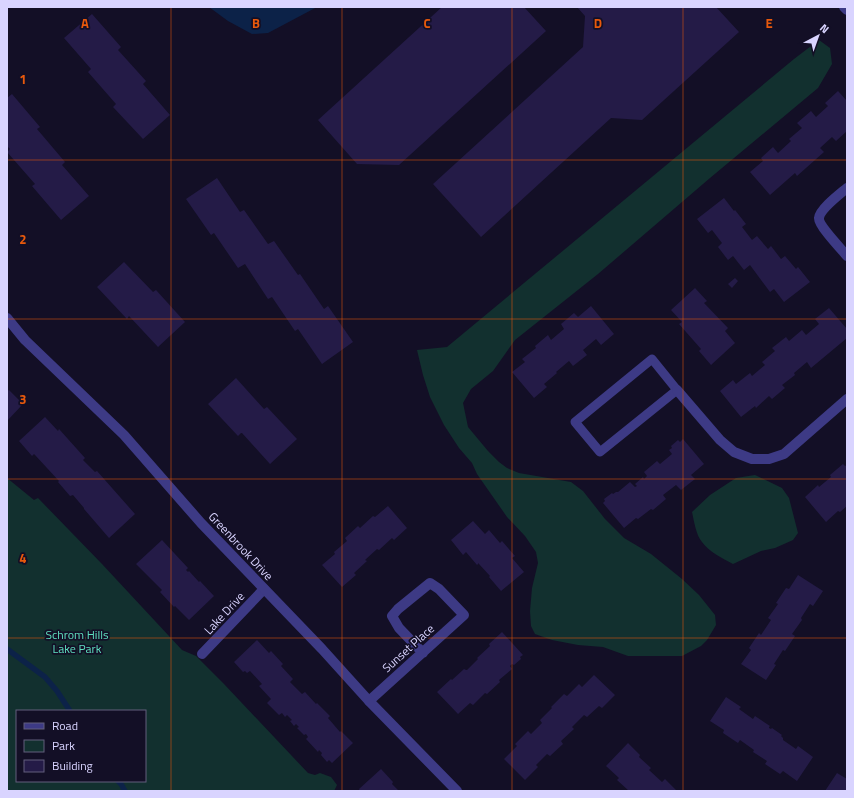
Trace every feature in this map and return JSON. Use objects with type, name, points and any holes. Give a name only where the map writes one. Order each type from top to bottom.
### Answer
[{"type":"street","points":[[844,7],[847,10]]},
{"type":"street","points":[[847,188],[825,208],[820,214],[819,221],[822,227],[847,256]]},
{"type":"street","name":"Greenbrook Drive","points":[[7,318],[25,340],[124,435],[201,523],[322,649],[369,701],[457,791]]},
{"type":"street","points":[[677,390],[720,440],[734,452],[752,459],[769,459],[784,454],[847,399]]},
{"type":"street","name":"Sunset Place","points":[[369,701],[423,653],[464,615],[439,589],[430,583],[398,609],[392,616],[398,628],[423,653]]},
{"type":"street","name":"Lake Drive","points":[[202,654],[264,589]]},
{"type":"lane","points":[[652,359],[677,390],[600,452],[575,422],[652,359]]},
{"type":"green space","points":[[819,40],[830,48],[832,64],[818,88],[598,274],[515,340],[493,371],[471,389],[463,403],[468,427],[499,462],[507,468],[519,473],[571,482],[583,491],[605,519],[624,538],[651,554],[699,595],[715,615],[716,625],[707,640],[701,646],[682,656],[628,656],[603,647],[578,645],[552,640],[535,634],[531,626],[530,611],[532,588],[538,563],[536,552],[525,536],[507,517],[477,474],[472,463],[459,448],[444,425],[430,397],[417,350],[447,347],[794,59]]},
{"type":"green space","points":[[755,475],[782,488],[789,498],[798,533],[793,540],[775,548],[761,551],[733,564],[712,552],[705,546],[697,532],[692,512],[710,495],[736,478]]},
{"type":"green space","name":"Schrom Hills Lake Park","points":[[7,478],[34,500],[38,498],[182,650],[196,656],[308,773],[315,775],[320,773],[331,777],[337,785],[334,791],[7,791]]},
{"type":"water","points":[[209,7],[317,7],[268,33],[252,34],[228,21]]},
{"type":"building","points":[[442,7],[524,7],[546,31],[399,165],[357,164],[318,120]]},
{"type":"building","points":[[577,7],[716,7],[739,32],[642,120],[611,118],[481,237],[433,184],[583,47],[585,16]]},
{"type":"building","points":[[92,14],[121,47],[118,50],[146,81],[143,84],[170,115],[143,139],[113,107],[116,104],[88,72],[91,69],[64,38]]},
{"type":"building","points":[[838,91],[847,101],[847,131],[836,141],[832,137],[820,148],[824,152],[797,176],[795,173],[770,195],[750,172],[763,161],[761,158],[773,147],[778,153],[791,141],[789,139],[802,128],[797,123],[811,111],[816,117],[828,106],[825,103]]},
{"type":"building","points":[[12,94],[40,127],[37,129],[65,162],[62,165],[89,196],[61,220],[32,186],[35,184],[7,152],[10,149],[7,146],[7,98]]},
{"type":"building","points":[[217,178],[240,212],[244,210],[268,244],[274,241],[298,275],[300,274],[324,309],[328,306],[353,342],[322,364],[298,329],[295,331],[272,297],[268,299],[245,264],[238,268],[214,233],[211,235],[186,199]]},
{"type":"building","points":[[724,198],[746,224],[742,227],[752,240],[757,236],[768,249],[771,246],[781,259],[785,256],[796,269],[798,267],[810,282],[784,302],[774,289],[770,292],[750,265],[744,270],[733,256],[728,260],[718,247],[722,243],[712,230],[708,233],[697,219]]},
{"type":"building","points":[[124,262],[153,292],[156,290],[185,322],[158,347],[129,316],[127,319],[97,287]]},
{"type":"building","points":[[735,278],[738,281],[732,288],[728,284]]},
{"type":"building","points":[[695,288],[707,301],[704,303],[728,328],[725,331],[735,343],[711,365],[699,351],[701,349],[679,324],[682,322],[671,310]]},
{"type":"building","points":[[591,306],[614,334],[601,345],[596,339],[583,350],[587,355],[573,366],[569,361],[544,384],[547,387],[534,398],[512,372],[525,362],[522,359],[536,348],[535,346],[548,335],[551,340],[564,329],[561,324],[574,313],[578,317]]},
{"type":"building","points":[[829,308],[847,329],[847,338],[811,368],[807,362],[794,373],[795,375],[782,385],[785,388],[772,399],[769,396],[756,408],[755,406],[741,417],[720,391],[733,380],[736,384],[750,373],[752,376],[765,365],[762,362],[775,351],[772,348],[786,337],[789,341],[802,330],[806,335],[819,324],[815,319]]},
{"type":"building","points":[[236,378],[264,409],[267,407],[297,439],[270,464],[242,433],[238,436],[208,404]]},
{"type":"building","points":[[9,390],[23,404],[7,421],[7,391]]},
{"type":"building","points":[[45,417],[58,431],[59,429],[85,458],[83,460],[95,472],[97,471],[135,514],[109,538],[73,495],[70,496],[58,482],[59,481],[35,455],[34,454],[32,456],[19,441]]},
{"type":"building","points":[[683,439],[704,464],[691,475],[695,479],[681,490],[676,485],[663,495],[666,499],[653,510],[651,509],[638,519],[636,518],[624,528],[603,503],[605,501],[604,499],[612,493],[618,492],[630,482],[635,487],[637,486],[635,484],[643,477],[644,479],[647,476],[644,472],[657,461],[660,464],[672,454],[669,450],[672,448],[671,446],[678,440],[680,442]]},
{"type":"building","points":[[843,464],[845,466],[847,465],[847,506],[840,512],[838,511],[826,522],[805,497],[818,485],[819,487],[831,477],[830,475]]},
{"type":"building","points":[[388,506],[407,528],[394,540],[392,538],[379,550],[377,549],[354,573],[356,575],[342,587],[322,565],[347,541],[345,538],[358,526],[360,528],[373,516],[375,517]]},
{"type":"building","points":[[473,521],[485,534],[489,530],[500,543],[502,541],[515,556],[512,558],[524,572],[501,591],[479,563],[477,565],[466,552],[463,555],[451,540]]},
{"type":"building","points":[[162,540],[188,568],[186,570],[188,572],[189,571],[199,582],[200,581],[214,596],[189,620],[175,606],[174,607],[160,592],[162,590],[136,564]]},
{"type":"building","points":[[798,575],[823,591],[813,606],[810,604],[801,618],[802,620],[792,634],[795,636],[785,651],[783,650],[774,664],[776,665],[766,680],[741,664],[751,650],[749,648],[759,633],[761,635],[771,620],[768,618],[778,604],[776,603],[786,588],[789,589]]},
{"type":"building","points":[[502,632],[523,655],[520,657],[521,659],[514,665],[512,664],[510,666],[512,669],[499,680],[500,682],[487,694],[485,693],[473,705],[470,703],[458,714],[437,692],[464,669],[467,670],[490,646],[489,644]]},
{"type":"building","points":[[257,640],[269,653],[271,651],[283,664],[281,666],[293,679],[290,682],[302,694],[305,692],[316,704],[317,703],[330,716],[328,718],[340,732],[341,731],[353,743],[332,763],[329,760],[327,762],[321,755],[322,753],[319,750],[318,752],[306,739],[308,737],[306,734],[304,735],[297,728],[299,727],[296,724],[294,726],[290,721],[292,720],[287,715],[285,717],[282,713],[279,715],[267,703],[271,699],[259,686],[262,684],[250,671],[247,673],[245,671],[243,672],[234,662]]},
{"type":"building","points":[[594,675],[615,695],[602,708],[599,706],[587,717],[584,715],[572,727],[574,729],[561,741],[563,744],[550,756],[547,754],[536,765],[538,767],[525,780],[504,759],[517,746],[515,744],[528,731],[531,734],[542,723],[540,720],[564,694],[567,696],[579,684],[582,687]]},
{"type":"building","points":[[726,697],[741,707],[739,709],[753,719],[755,716],[770,726],[769,728],[772,728],[782,735],[783,740],[796,749],[798,746],[813,757],[797,781],[783,771],[780,774],[765,764],[767,761],[753,752],[754,750],[740,740],[738,743],[723,733],[724,730],[710,721]]},
{"type":"building","points":[[628,743],[640,755],[639,757],[651,768],[649,770],[662,782],[665,779],[677,791],[629,791],[617,780],[619,778],[606,766]]},
{"type":"building","points":[[381,769],[399,791],[360,791],[359,789]]},
{"type":"building","points":[[837,773],[847,779],[847,791],[825,791]]},
{"type":"waterway","points":[[7,649],[45,677],[57,691],[69,710]]},
{"type":"waterway","points":[[119,782],[125,791]]}]
